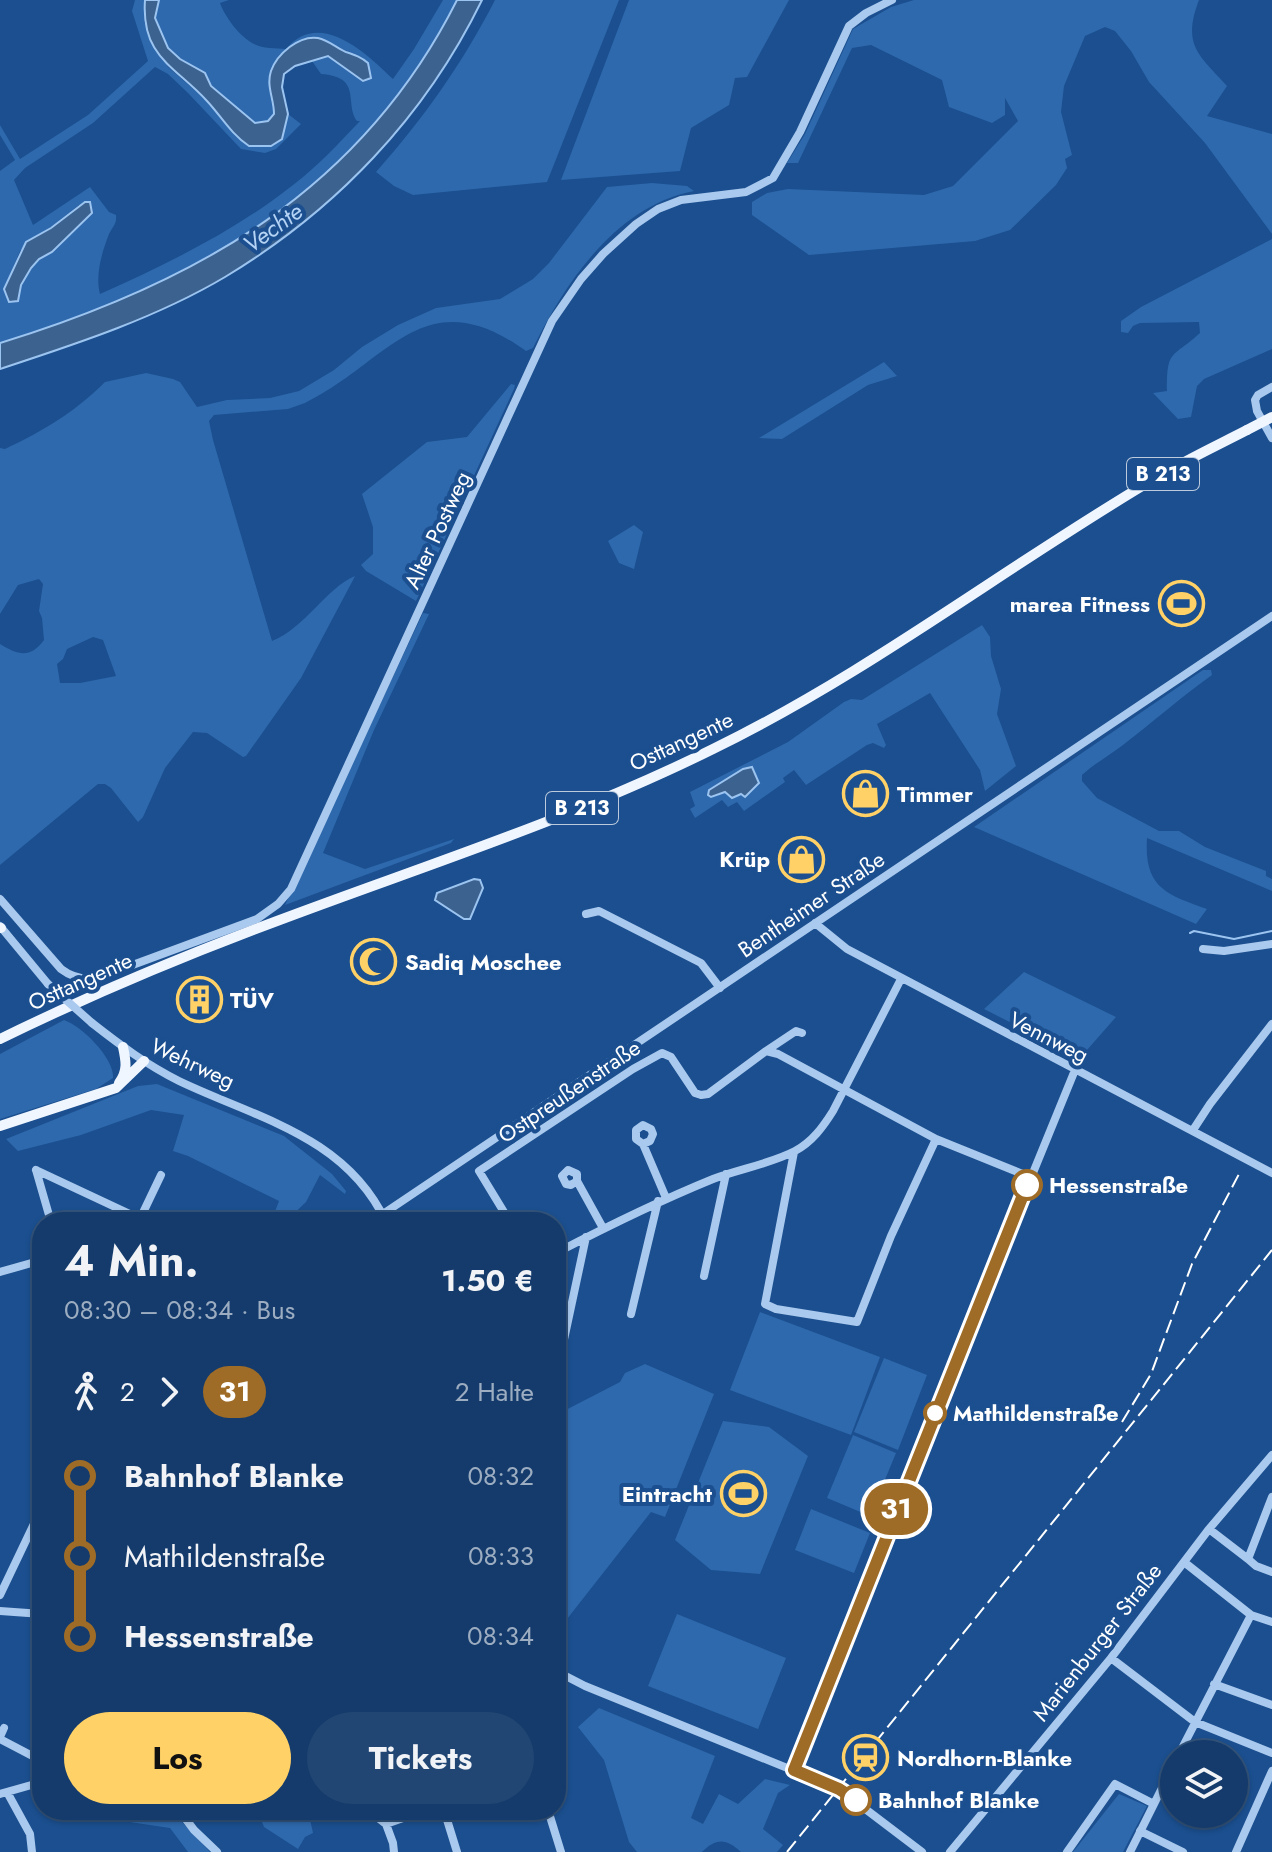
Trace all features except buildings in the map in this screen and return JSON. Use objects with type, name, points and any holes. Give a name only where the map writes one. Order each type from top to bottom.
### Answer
[{"type":"main road","name":"B 213","points":[[1247,430],[1272,417]]},
{"type":"main road","points":[[1247,430],[1272,423]]},
{"type":"main road","name":"Osttangente","points":[[0,1039],[140,975],[564,815],[712,750],[823,691],[1157,477],[1247,430]]},
{"type":"main road","points":[[116,1088],[125,1076],[123,1047]]},
{"type":"main road","points":[[0,1126],[116,1088],[127,1081],[144,1061]]},
{"type":"street","name":"Alter Postweg","points":[[0,899],[61,969],[77,978],[86,979],[100,977],[257,919],[278,904],[291,889],[552,321],[603,254],[658,209],[681,200],[746,192],[773,178],[800,132],[849,26],[892,0]]},
{"type":"street","points":[[1272,387],[1255,400],[1257,411],[1272,438]]},
{"type":"street","name":"Bentheimer Straße","points":[[393,1212],[1272,616]]},
{"type":"street","points":[[586,914],[599,911],[701,963],[720,988]]},
{"type":"street","name":"Vennweg","points":[[815,923],[841,946],[901,979],[1272,1173]]},
{"type":"street","name":"Wehrweg","points":[[0,927],[48,984],[123,1047],[180,1081],[286,1126],[310,1140],[332,1155],[354,1177],[380,1212]]},
{"type":"street","points":[[1203,949],[1233,950],[1272,944]]},
{"type":"street","points":[[566,1248],[662,1199],[794,1152],[823,1128],[901,979]]},
{"type":"street","points":[[1193,1130],[1272,1024]]},
{"type":"street","points":[[766,1051],[796,1031],[802,1033]]},
{"type":"street","points":[[766,1051],[778,1054],[936,1139],[1030,1177]]},
{"type":"street","name":"Ostpreußenstraße","points":[[504,1212],[479,1171],[658,1054],[671,1057],[695,1093],[701,1095],[708,1094],[766,1051]]},
{"type":"street","points":[[794,1770],[1075,1070]]},
{"type":"street","points":[[794,1152],[765,1304],[776,1309],[857,1322],[891,1236],[936,1139]]},
{"type":"street","points":[[631,1314],[662,1199],[643,1144]]},
{"type":"street","points":[[48,1212],[36,1170],[123,1212]]},
{"type":"street","points":[[704,1276],[726,1174]]},
{"type":"street","points":[[146,1212],[161,1175]]},
{"type":"street","points":[[577,1181],[603,1228]]},
{"type":"street","points":[[566,1330],[586,1237]]},
{"type":"street","points":[[0,1272],[32,1263]]},
{"type":"street","name":"Marienburger Straße","points":[[950,1852],[1111,1658],[1209,1529],[1272,1455]]},
{"type":"street","points":[[1248,1559],[1272,1497]]},
{"type":"street","points":[[0,1595],[32,1528]]},
{"type":"street","points":[[1209,1529],[1256,1566],[1272,1572]]},
{"type":"street","points":[[1184,1562],[1251,1615],[1272,1622]]},
{"type":"street","points":[[0,1611],[32,1613]]},
{"type":"street","points":[[1186,1740],[1251,1615]]},
{"type":"street","points":[[1111,1658],[1195,1722],[1272,1753]]},
{"type":"street","points":[[566,1676],[848,1795],[922,1852]]},
{"type":"street","points":[[1214,1684],[1272,1705]]},
{"type":"street","points":[[1,1734],[32,1754]]},
{"type":"street","points":[[1236,1852],[1272,1773]]},
{"type":"street","points":[[1067,1852],[1115,1784],[1154,1804]]},
{"type":"street","points":[[32,1785],[3,1793],[30,1834],[32,1852]]},
{"type":"street","points":[[1130,1852],[1160,1792]]},
{"type":"street","points":[[186,1820],[217,1852]]},
{"type":"street","points":[[381,1820],[386,1824],[394,1852]]},
{"type":"street","points":[[386,1824],[397,1820]]},
{"type":"street","points":[[447,1820],[457,1852]]},
{"type":"street","points":[[551,1820],[561,1852]]},
{"type":"street","points":[[1140,1831],[1183,1852]]},
{"type":"shaded area","points":[[135,0],[145,0],[144,22],[168,67],[206,100],[241,140],[286,125],[288,114],[301,124],[276,149],[265,153],[241,149],[188,93],[168,74],[155,67],[93,123],[25,168],[14,180],[33,225],[90,187],[109,212],[116,215],[100,264],[100,294],[224,232],[271,202],[302,178],[360,121],[353,114],[350,92],[343,80],[321,74],[312,61],[328,56],[363,81],[358,55],[313,38],[269,89],[274,114],[268,121],[255,123],[211,85],[205,73],[168,48],[155,18],[159,0],[229,0],[220,3],[225,14],[238,32],[254,44],[286,49],[299,37],[313,33],[328,34],[357,48],[393,79],[443,0],[457,0],[418,67],[373,125],[322,176],[266,220],[206,258],[141,291],[0,343],[0,171],[15,160],[0,135],[0,125],[20,159],[88,115],[148,61],[132,11]],"holes":[[[79,205],[86,219],[31,268],[21,285],[18,300],[4,289],[20,251]]]},
{"type":"shaded area","points":[[495,0],[619,0],[547,182],[413,195],[394,186],[376,172],[441,90]]},
{"type":"shaded area","points":[[629,0],[789,0],[747,77],[735,78],[729,105],[691,128],[680,171],[561,180]]},
{"type":"shaded area","points":[[914,0],[1199,0],[1192,28],[1193,39],[1201,57],[1227,86],[1207,116],[1272,134],[1272,234],[1205,143],[1149,82],[1115,31],[1105,27],[1085,36],[1064,86],[1061,112],[1072,155],[1065,159],[1067,168],[1056,185],[1010,230],[975,241],[809,255],[752,215],[752,202],[767,193],[788,189],[924,195],[953,186],[1018,121],[1005,98],[1005,115],[992,123],[949,107],[942,80],[871,45],[852,48],[798,163],[787,163],[805,134],[853,29],[891,7]]},
{"type":"shaded area","points":[[652,183],[687,186],[694,191],[666,199],[617,230],[577,274],[533,348],[526,351],[491,331],[460,322],[434,324],[409,334],[335,386],[305,403],[288,409],[214,415],[209,421],[213,440],[272,641],[295,627],[334,589],[355,576],[301,678],[246,756],[207,733],[193,732],[165,768],[138,822],[111,788],[98,784],[0,865],[0,644],[12,651],[29,653],[44,640],[39,611],[43,584],[39,579],[18,585],[0,614],[0,448],[5,449],[58,420],[105,382],[146,373],[180,382],[197,407],[227,400],[270,398],[299,391],[398,325],[436,308],[500,299],[533,279],[549,263],[607,187]],"holes":[[[93,637],[103,640],[116,676],[80,683],[60,683],[57,664],[67,649]]]},
{"type":"shaded area","points":[[1272,239],[1272,349],[1204,379],[1197,386],[1191,417],[1178,419],[1153,393],[1167,391],[1170,361],[1200,333],[1199,322],[1140,323],[1128,333],[1121,332],[1121,321],[1141,307]]},
{"type":"shaded area","points":[[884,362],[897,376],[868,385],[782,439],[759,438]]},
{"type":"shaded area","points":[[511,384],[515,385],[514,389],[416,601],[361,565],[373,554],[373,527],[362,494],[427,442],[467,437]]},
{"type":"shaded area","points":[[634,525],[643,532],[634,569],[619,563],[608,541]]},
{"type":"shaded area","points":[[423,613],[429,614],[374,730],[323,853],[365,869],[454,839],[451,843],[285,905]]},
{"type":"shaded area","points":[[982,625],[990,637],[991,656],[1001,689],[997,714],[1016,766],[985,791],[980,770],[930,693],[877,724],[886,745],[884,748],[873,743],[867,745],[806,785],[794,770],[783,778],[785,782],[744,811],[737,802],[728,807],[722,800],[695,818],[690,809],[695,806],[690,792],[788,742],[844,702],[862,700]]},
{"type":"shaded area","points":[[1203,670],[1211,670],[1212,675],[1082,775],[1082,781],[1097,798],[1159,831],[1179,831],[1205,847],[1266,871],[1266,876],[1272,879],[1272,891],[1147,838],[1149,868],[1160,886],[1179,898],[1207,909],[1196,924],[974,827]]},
{"type":"shaded area","points":[[1024,972],[1116,1017],[1080,1058],[984,1009]]},
{"type":"shaded area","points":[[64,1020],[96,1044],[109,1062],[113,1078],[96,1089],[0,1119],[0,1054]]},
{"type":"shaded area","points":[[157,1084],[284,1136],[332,1174],[346,1191],[345,1194],[320,1175],[306,1202],[296,1212],[275,1212],[279,1201],[173,1151],[184,1115],[151,1110],[81,1135],[18,1151],[6,1139],[138,1086]]},
{"type":"shaded area","points":[[760,1312],[880,1357],[851,1435],[730,1390]]},
{"type":"shaded area","points":[[884,1358],[927,1375],[898,1450],[854,1432]]},
{"type":"shaded area","points":[[645,1364],[714,1394],[665,1517],[651,1512],[566,1620],[566,1410],[620,1382],[625,1373]]},
{"type":"shaded area","name":"Eintracht","points":[[723,1421],[769,1427],[808,1456],[760,1574],[711,1570],[675,1540]]},
{"type":"shaded area","points":[[853,1435],[896,1453],[870,1516],[827,1498]]},
{"type":"shaded area","points":[[811,1509],[870,1533],[854,1573],[795,1550]]},
{"type":"shaded area","points":[[677,1614],[786,1658],[758,1729],[648,1686]]},
{"type":"shaded area","points":[[599,1708],[715,1756],[691,1818],[703,1824],[719,1794],[738,1804],[765,1779],[790,1785],[778,1793],[763,1829],[783,1845],[777,1852],[741,1852],[731,1844],[717,1842],[702,1852],[637,1852],[629,1842],[604,1760],[578,1727]]},
{"type":"shaded area","points":[[1119,1794],[1147,1806],[1123,1852],[1073,1852]]},
{"type":"shaded area","points":[[116,1820],[180,1820],[210,1852],[188,1852],[170,1828]]},
{"type":"shaded area","points":[[261,1820],[310,1820],[313,1833],[305,1837],[298,1849],[264,1827]]},
{"type":"water","points":[[145,0],[159,0],[155,18],[168,48],[205,73],[211,86],[255,123],[268,121],[274,114],[269,82],[274,65],[283,52],[303,40],[322,39],[360,58],[368,63],[371,78],[363,81],[328,56],[295,66],[284,74],[282,87],[288,114],[282,139],[271,146],[249,146],[154,48],[145,19]]},
{"type":"water","name":"Vechte","points":[[457,0],[482,0],[433,83],[374,157],[304,222],[266,251],[199,292],[144,318],[0,369],[0,343],[141,291],[205,258],[266,221],[322,177],[373,126],[418,67]]},
{"type":"water","points":[[85,202],[90,202],[92,213],[52,252],[39,259],[21,285],[18,301],[9,302],[4,289],[26,242],[51,228]]},
{"type":"water","points":[[752,767],[759,783],[745,797],[741,794],[732,798],[725,792],[711,797],[708,795],[709,790],[743,769]]},
{"type":"water","points":[[474,879],[480,880],[483,888],[470,919],[464,919],[435,900],[437,893]]},
{"type":"waterway","points":[[1190,933],[1194,931],[1234,939],[1272,931]]},
{"type":"railway","points":[[1122,1422],[1151,1374],[1192,1264],[1239,1174]]},
{"type":"railway","points":[[787,1852],[1272,1250]]},
{"type":"bus line","name":"31","points":[[856,1800],[839,1789],[794,1770],[1027,1185]]},
{"type":"place","name":"marea Fitness","points":[[1181,604]]},
{"type":"place","name":"Timmer","points":[[866,794]]},
{"type":"place","name":"Krüp","points":[[801,859]]},
{"type":"place","name":"Sadiq Moschee","points":[[374,962]]},
{"type":"place","name":"TÜV","points":[[199,1000]]},
{"type":"place","name":"Hessenstraße","points":[[1027,1185]]},
{"type":"place","name":"Mathildenstraße","points":[[935,1413]]},
{"type":"place","name":"Eintracht","points":[[743,1494]]},
{"type":"place","name":"Nordhorn-Blanke","points":[[866,1758]]},
{"type":"place","name":"Bahnhof Blanke","points":[[856,1800]]}]
